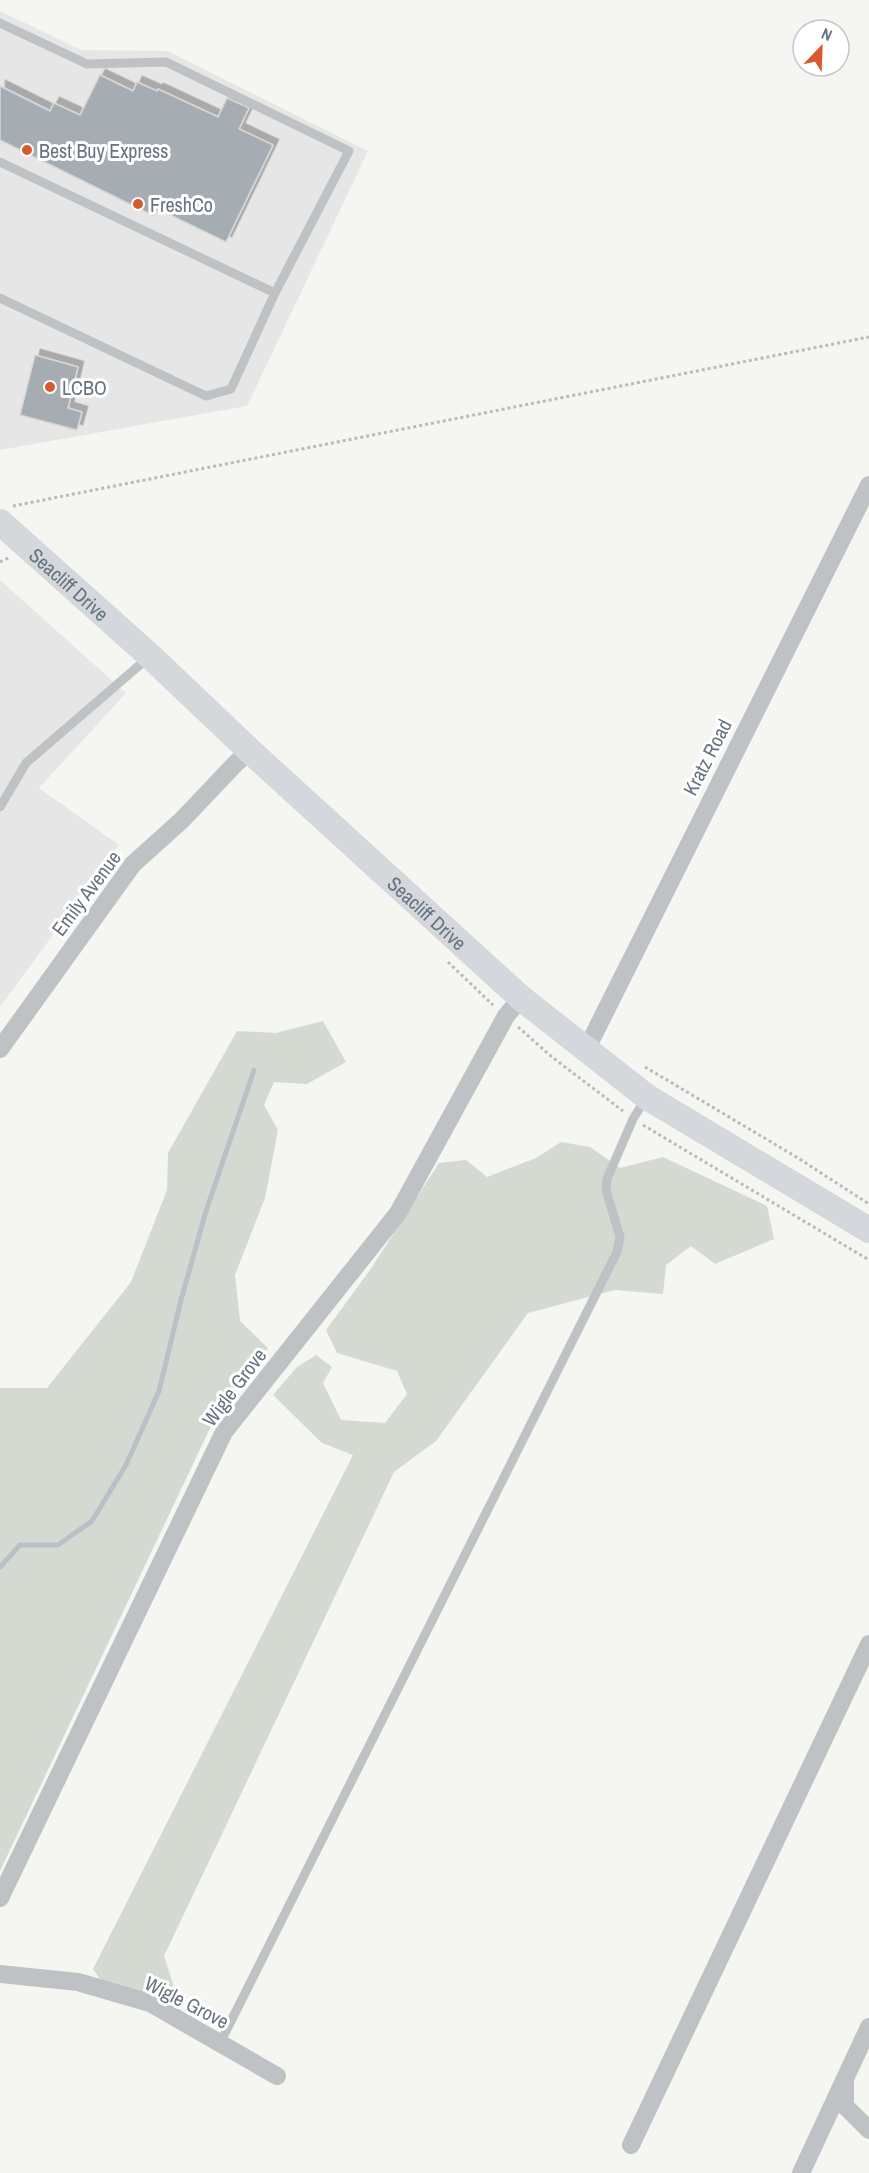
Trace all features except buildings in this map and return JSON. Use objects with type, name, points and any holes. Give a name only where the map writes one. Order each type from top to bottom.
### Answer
[{"type":"main road","name":"Seacliff Drive","points":[[5,514],[25,544],[150,656],[250,752],[522,998],[647,1097],[869,1230]]},
{"type":"street","name":"Kratz Road","points":[[586,1050],[869,485]]},
{"type":"street","name":"Emily Avenue","points":[[0,1049],[133,864],[182,820],[236,763],[250,752]]},
{"type":"street","name":"Wigle Grove","points":[[0,1898],[224,1432],[398,1213],[506,1016],[522,998]]},
{"type":"street","points":[[631,2145],[869,1644]]},
{"type":"street","name":"Wigle Grove","points":[[0,1974],[78,1982],[150,2003],[277,2076]]},
{"type":"street","points":[[801,2173],[869,2027]]},
{"type":"street","points":[[845,2079],[845,2106],[869,2130]]},
{"type":"lane","points":[[0,23],[87,64],[165,62],[349,151],[275,293],[231,389],[206,396],[1,302]]},
{"type":"lane","points":[[0,162],[275,293]]},
{"type":"lane","points":[[0,807],[27,763],[150,656]]},
{"type":"lane","points":[[220,2043],[617,1252],[620,1237],[606,1190],[607,1179],[633,1119],[647,1097]]},
{"type":"path","points":[[5,514],[869,337]]},
{"type":"path","points":[[638,1062],[798,1158],[869,1204]]},
{"type":"shaded area","points":[[0,11],[81,50],[167,51],[368,151],[247,406],[0,450]]},
{"type":"shaded area","points":[[0,580],[126,693],[39,788],[119,845],[0,1007]]},
{"type":"shaded area","points":[[323,1021],[346,1062],[307,1084],[274,1082],[264,1105],[278,1130],[265,1198],[235,1275],[240,1321],[268,1348],[213,1422],[0,1871],[0,1388],[47,1388],[131,1282],[167,1190],[168,1153],[237,1031],[276,1033]]},
{"type":"shaded area","points":[[561,1142],[590,1147],[620,1168],[663,1157],[767,1206],[774,1239],[715,1264],[691,1246],[666,1265],[663,1294],[615,1290],[528,1313],[436,1441],[394,1472],[164,1956],[174,1987],[164,2001],[104,1985],[93,1969],[353,1455],[322,1443],[273,1395],[297,1367],[316,1355],[332,1367],[323,1383],[341,1420],[385,1423],[407,1394],[397,1371],[337,1353],[326,1330],[370,1270],[439,1163],[466,1160],[487,1177],[536,1158]]},
{"type":"waterway","points":[[0,1567],[20,1545],[58,1545],[92,1521],[126,1465],[159,1391],[206,1211],[254,1070]]},
{"type":"place","name":"Best Buy Express","points":[[27,150]]},
{"type":"place","name":"FreshCo","points":[[138,204]]},
{"type":"place","name":"LCBO","points":[[50,387]]}]
